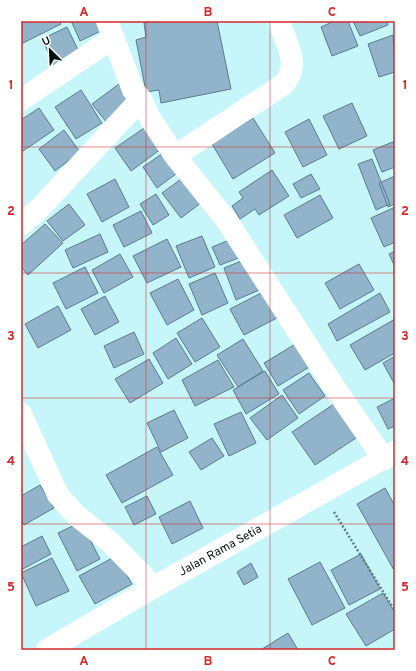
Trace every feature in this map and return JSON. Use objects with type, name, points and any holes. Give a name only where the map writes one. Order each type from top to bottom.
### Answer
[{"type":"street","points":[[175,156],[284,84],[290,77],[293,64],[285,22]]},
{"type":"street","points":[[21,100],[110,30],[133,90],[141,99],[151,120],[175,156],[228,221],[332,384],[390,455]]},
{"type":"street","points":[[21,225],[41,207],[141,99]]},
{"type":"street","points":[[21,414],[58,495],[79,519],[86,522],[115,547],[154,587]]},
{"type":"street","name":"Jalan Rama Setia","points":[[46,650],[154,587],[390,455]]},
{"type":"path","points":[[322,493],[395,611]]},
{"type":"building","points":[[21,21],[60,21],[61,24],[21,44]]},
{"type":"building","points":[[76,21],[106,21],[109,27],[80,41],[72,23]]},
{"type":"building","points":[[154,21],[217,21],[231,89],[161,103],[159,90],[146,92],[136,40],[146,37],[144,23]]},
{"type":"building","points":[[335,21],[348,21],[358,46],[332,56],[321,27]]},
{"type":"building","points":[[353,21],[387,21],[388,25],[360,36]]},
{"type":"building","points":[[67,27],[80,54],[54,65],[42,39]]},
{"type":"building","points":[[393,35],[395,72],[379,77],[368,44]]},
{"type":"building","points":[[119,84],[134,103],[107,123],[92,104]]},
{"type":"building","points":[[81,90],[102,123],[76,139],[55,107]]},
{"type":"building","points":[[352,103],[367,136],[339,149],[323,116]]},
{"type":"building","points":[[39,108],[54,130],[23,151],[21,148],[21,120]]},
{"type":"building","points":[[253,118],[275,153],[233,179],[212,144]]},
{"type":"building","points":[[309,119],[327,155],[303,167],[285,132]]},
{"type":"building","points":[[150,124],[165,146],[131,171],[115,148]]},
{"type":"building","points":[[64,130],[80,152],[55,171],[39,149]]},
{"type":"building","points":[[395,141],[395,167],[382,172],[373,150]]},
{"type":"building","points":[[170,148],[184,168],[157,188],[143,167]]},
{"type":"building","points":[[372,159],[390,204],[376,210],[358,164]]},
{"type":"building","points":[[272,170],[289,196],[259,215],[255,209],[240,219],[232,206],[243,198],[239,192]]},
{"type":"building","points":[[188,174],[206,199],[181,218],[162,193]]},
{"type":"building","points":[[311,174],[320,189],[301,198],[293,184]]},
{"type":"building","points":[[395,176],[395,204],[388,207],[379,183]]},
{"type":"building","points":[[115,179],[129,207],[102,222],[87,194]]},
{"type":"building","points":[[156,194],[169,215],[153,225],[140,204]]},
{"type":"building","points":[[320,195],[333,218],[297,238],[284,215]]},
{"type":"building","points":[[69,204],[85,225],[63,241],[47,221]]},
{"type":"building","points":[[395,207],[395,242],[384,247],[371,218]]},
{"type":"building","points":[[141,211],[152,233],[124,247],[113,225]]},
{"type":"building","points":[[45,224],[63,243],[28,275],[21,267],[21,245]]},
{"type":"building","points":[[100,234],[108,252],[73,268],[65,250]]},
{"type":"building","points":[[242,235],[249,254],[220,265],[212,247]]},
{"type":"building","points":[[202,236],[215,267],[189,278],[176,246]]},
{"type":"building","points":[[167,239],[181,267],[147,283],[133,256]]},
{"type":"building","points":[[395,251],[395,267],[389,254]]},
{"type":"building","points":[[120,254],[133,277],[104,293],[92,270]]},
{"type":"building","points":[[251,257],[264,288],[236,300],[224,268]]},
{"type":"building","points":[[359,264],[374,290],[340,309],[325,283]]},
{"type":"building","points":[[85,267],[98,293],[66,309],[53,283]]},
{"type":"building","points":[[215,273],[228,303],[202,315],[189,284]]},
{"type":"building","points":[[178,279],[194,310],[167,325],[150,293]]},
{"type":"building","points":[[263,292],[277,318],[244,335],[230,309]]},
{"type":"building","points":[[380,293],[390,312],[337,341],[328,324]]},
{"type":"building","points":[[105,296],[119,322],[95,335],[81,309]]},
{"type":"building","points":[[58,306],[71,330],[38,348],[25,324]]},
{"type":"building","points":[[202,318],[220,347],[195,362],[177,333]]},
{"type":"building","points":[[395,319],[395,353],[365,370],[350,345]]},
{"type":"building","points":[[134,332],[144,354],[114,368],[104,346]]},
{"type":"building","points":[[176,338],[192,364],[168,379],[153,353]]},
{"type":"building","points":[[243,339],[263,371],[238,387],[217,355]]},
{"type":"building","points":[[302,340],[316,363],[278,386],[264,363]]},
{"type":"building","points":[[395,356],[395,385],[383,363]]},
{"type":"building","points":[[149,359],[163,383],[130,403],[115,379]]},
{"type":"building","points":[[218,360],[234,387],[195,406],[182,380]]},
{"type":"building","points":[[265,371],[279,394],[246,414],[233,390]]},
{"type":"building","points":[[309,373],[325,396],[299,414],[283,390]]},
{"type":"building","points":[[282,395],[298,418],[267,440],[250,418]]},
{"type":"building","points":[[395,398],[395,426],[388,429],[377,407]]},
{"type":"building","points":[[337,402],[359,436],[315,465],[292,432]]},
{"type":"building","points":[[174,410],[188,438],[161,452],[147,423]]},
{"type":"building","points":[[241,412],[256,443],[229,456],[214,424]]},
{"type":"building","points":[[212,438],[224,456],[201,470],[189,452]]},
{"type":"building","points":[[157,447],[173,475],[122,503],[106,475]]},
{"type":"building","points":[[40,485],[54,508],[24,525],[21,519],[21,496]]},
{"type":"building","points":[[385,488],[395,506],[395,572],[357,504]]},
{"type":"building","points":[[147,496],[156,514],[134,525],[125,507]]},
{"type":"building","points":[[190,501],[203,528],[172,544],[159,517]]},
{"type":"building","points":[[81,522],[100,559],[77,571],[58,533]]},
{"type":"building","points":[[42,536],[51,554],[21,570],[21,547]]},
{"type":"building","points":[[361,554],[380,589],[349,605],[331,570]]},
{"type":"building","points":[[116,556],[132,584],[95,604],[79,576]]},
{"type":"building","points":[[52,558],[69,591],[36,606],[21,573]]},
{"type":"building","points":[[320,562],[345,608],[312,625],[288,579]]},
{"type":"building","points":[[251,563],[258,577],[244,585],[237,572]]},
{"type":"building","points":[[383,593],[395,613],[395,629],[366,646],[346,614]]},
{"type":"building","points":[[288,633],[298,650],[262,649]]}]
